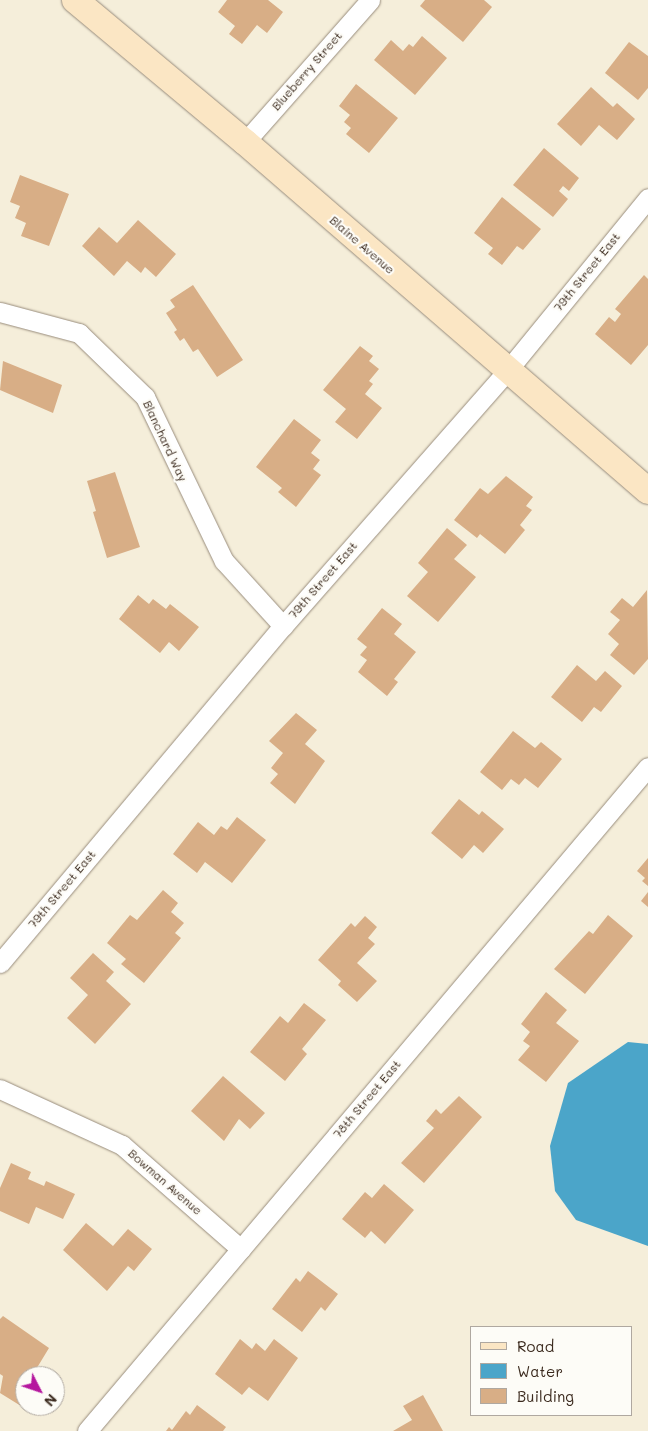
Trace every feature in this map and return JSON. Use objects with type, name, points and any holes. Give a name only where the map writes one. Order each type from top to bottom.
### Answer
[{"type":"street","name":"Blaine Avenue","points":[[74,0],[245,142],[507,371],[648,491]]},
{"type":"street","name":"Blueberry Street","points":[[245,142],[370,0]]},
{"type":"street","name":"79th Street East","points":[[0,963],[283,626],[507,371],[648,198]]},
{"type":"street","name":"Blanchard Way","points":[[0,312],[79,333],[146,398],[224,561],[283,626]]},
{"type":"street","name":"78th Street East","points":[[87,1431],[648,767]]},
{"type":"street","name":"Bowman Avenue","points":[[0,1089],[122,1145],[241,1249]]},
{"type":"water","points":[[628,1042],[648,1044],[648,1246],[576,1220],[555,1191],[550,1146],[568,1083]]},
{"type":"building","points":[[227,0],[268,0],[283,12],[267,33],[257,25],[242,44],[229,34],[235,26],[218,12]]},
{"type":"building","points":[[425,0],[484,0],[492,7],[463,42],[420,6]]},
{"type":"building","points":[[422,36],[447,58],[415,95],[374,60],[391,40],[403,51],[409,44],[413,47]]},
{"type":"building","points":[[629,42],[648,56],[648,88],[638,100],[605,73]]},
{"type":"building","points":[[356,84],[398,118],[369,153],[346,134],[351,128],[344,122],[350,115],[339,106]]},
{"type":"building","points":[[591,87],[613,107],[617,103],[635,119],[617,140],[599,125],[581,146],[557,124]]},
{"type":"building","points":[[544,148],[579,178],[569,191],[563,186],[559,191],[568,199],[553,217],[513,185]]},
{"type":"building","points":[[20,175],[69,194],[49,246],[21,236],[26,223],[15,218],[20,206],[10,202]]},
{"type":"building","points":[[502,197],[541,229],[523,250],[517,246],[502,265],[488,254],[493,248],[474,233]]},
{"type":"building","points":[[138,220],[176,254],[156,277],[145,267],[141,273],[127,261],[114,276],[82,246],[99,227],[117,243]]},
{"type":"building","points":[[644,275],[648,279],[648,345],[631,365],[595,334],[609,317],[615,322],[621,314],[615,309]]},
{"type":"building","points":[[193,285],[243,360],[217,377],[198,349],[193,352],[184,338],[180,341],[174,332],[177,330],[166,313],[175,307],[170,300]]},
{"type":"building","points":[[360,346],[373,356],[369,361],[379,369],[369,381],[373,384],[365,394],[382,408],[357,439],[335,422],[346,409],[323,390]]},
{"type":"building","points":[[3,361],[62,385],[53,413],[0,390]]},
{"type":"building","points":[[294,419],[321,440],[311,453],[320,460],[313,469],[321,475],[296,507],[278,492],[282,488],[256,467]]},
{"type":"building","points":[[115,472],[140,547],[107,558],[93,512],[96,511],[87,481]]},
{"type":"building","points":[[506,476],[533,497],[526,506],[532,510],[520,525],[525,530],[505,554],[480,534],[477,538],[454,520],[480,488],[488,494]]},
{"type":"building","points":[[447,528],[467,545],[454,559],[476,577],[438,622],[407,596],[428,572],[418,563]]},
{"type":"building","points":[[647,590],[648,659],[634,675],[610,655],[619,644],[608,634],[620,620],[610,612],[622,598],[633,607]]},
{"type":"building","points":[[138,595],[149,604],[153,599],[166,609],[170,604],[199,627],[179,651],[169,642],[160,653],[119,619]]},
{"type":"building","points":[[382,608],[402,624],[394,634],[416,652],[394,679],[398,682],[387,696],[358,672],[367,660],[360,655],[367,647],[357,639]]},
{"type":"building","points":[[577,665],[596,681],[605,671],[622,686],[601,712],[594,707],[582,722],[551,697]]},
{"type":"building","points":[[296,713],[317,730],[305,744],[325,761],[295,804],[270,783],[278,774],[271,768],[283,753],[269,741]]},
{"type":"building","points":[[513,731],[535,748],[541,742],[562,759],[538,788],[525,778],[519,785],[511,779],[502,790],[480,772]]},
{"type":"building","points":[[459,799],[479,815],[482,811],[504,829],[483,853],[474,845],[462,859],[431,833]]},
{"type":"building","points":[[237,817],[266,840],[232,883],[205,862],[197,873],[173,854],[198,822],[214,835],[221,826],[227,830]]},
{"type":"building","points":[[648,858],[648,886],[642,881],[645,878],[637,871]]},
{"type":"building","points":[[163,890],[178,903],[171,912],[184,923],[175,933],[181,938],[144,983],[121,964],[126,959],[107,943],[130,915],[137,920]]},
{"type":"building","points":[[648,892],[648,907],[641,901]]},
{"type":"building","points":[[608,915],[633,936],[585,994],[554,969],[589,931],[593,934]]},
{"type":"building","points":[[365,916],[377,927],[368,938],[375,944],[357,963],[377,981],[357,1002],[338,985],[341,981],[318,960],[351,923],[355,927]]},
{"type":"building","points":[[93,953],[114,972],[106,981],[131,1004],[95,1044],[67,1018],[88,995],[70,978]]},
{"type":"building","points":[[546,992],[567,1010],[556,1023],[579,1041],[546,1082],[518,1060],[530,1046],[523,1041],[530,1032],[521,1024]]},
{"type":"building","points":[[304,1003],[326,1020],[302,1049],[307,1054],[285,1081],[250,1052],[280,1016],[288,1023]]},
{"type":"building","points":[[223,1076],[265,1113],[250,1129],[239,1119],[224,1141],[191,1111]]},
{"type":"building","points":[[459,1096],[482,1117],[424,1183],[401,1163],[434,1128],[426,1121],[436,1109],[441,1114]]},
{"type":"building","points":[[11,1163],[31,1172],[28,1179],[44,1186],[46,1181],[75,1194],[63,1219],[36,1207],[29,1224],[0,1211],[0,1188]]},
{"type":"building","points":[[384,1184],[414,1210],[385,1244],[371,1231],[365,1238],[342,1219],[365,1192],[372,1198]]},
{"type":"building","points":[[86,1223],[113,1246],[128,1229],[152,1249],[134,1271],[128,1266],[107,1291],[63,1250]]},
{"type":"building","points":[[308,1271],[338,1294],[325,1311],[321,1307],[302,1332],[272,1309],[296,1278],[300,1282]]},
{"type":"building","points":[[3,1316],[49,1348],[38,1366],[15,1366],[15,1402],[0,1393],[3,1376],[0,1374],[0,1319]]},
{"type":"building","points":[[240,1339],[252,1349],[256,1343],[265,1351],[274,1339],[298,1358],[268,1401],[249,1387],[242,1395],[215,1374]]},
{"type":"building","points":[[423,1395],[443,1431],[393,1431],[412,1420],[403,1406]]},
{"type":"building","points":[[197,1405],[226,1427],[223,1431],[166,1431],[169,1427],[172,1430],[186,1411],[190,1415]]}]
